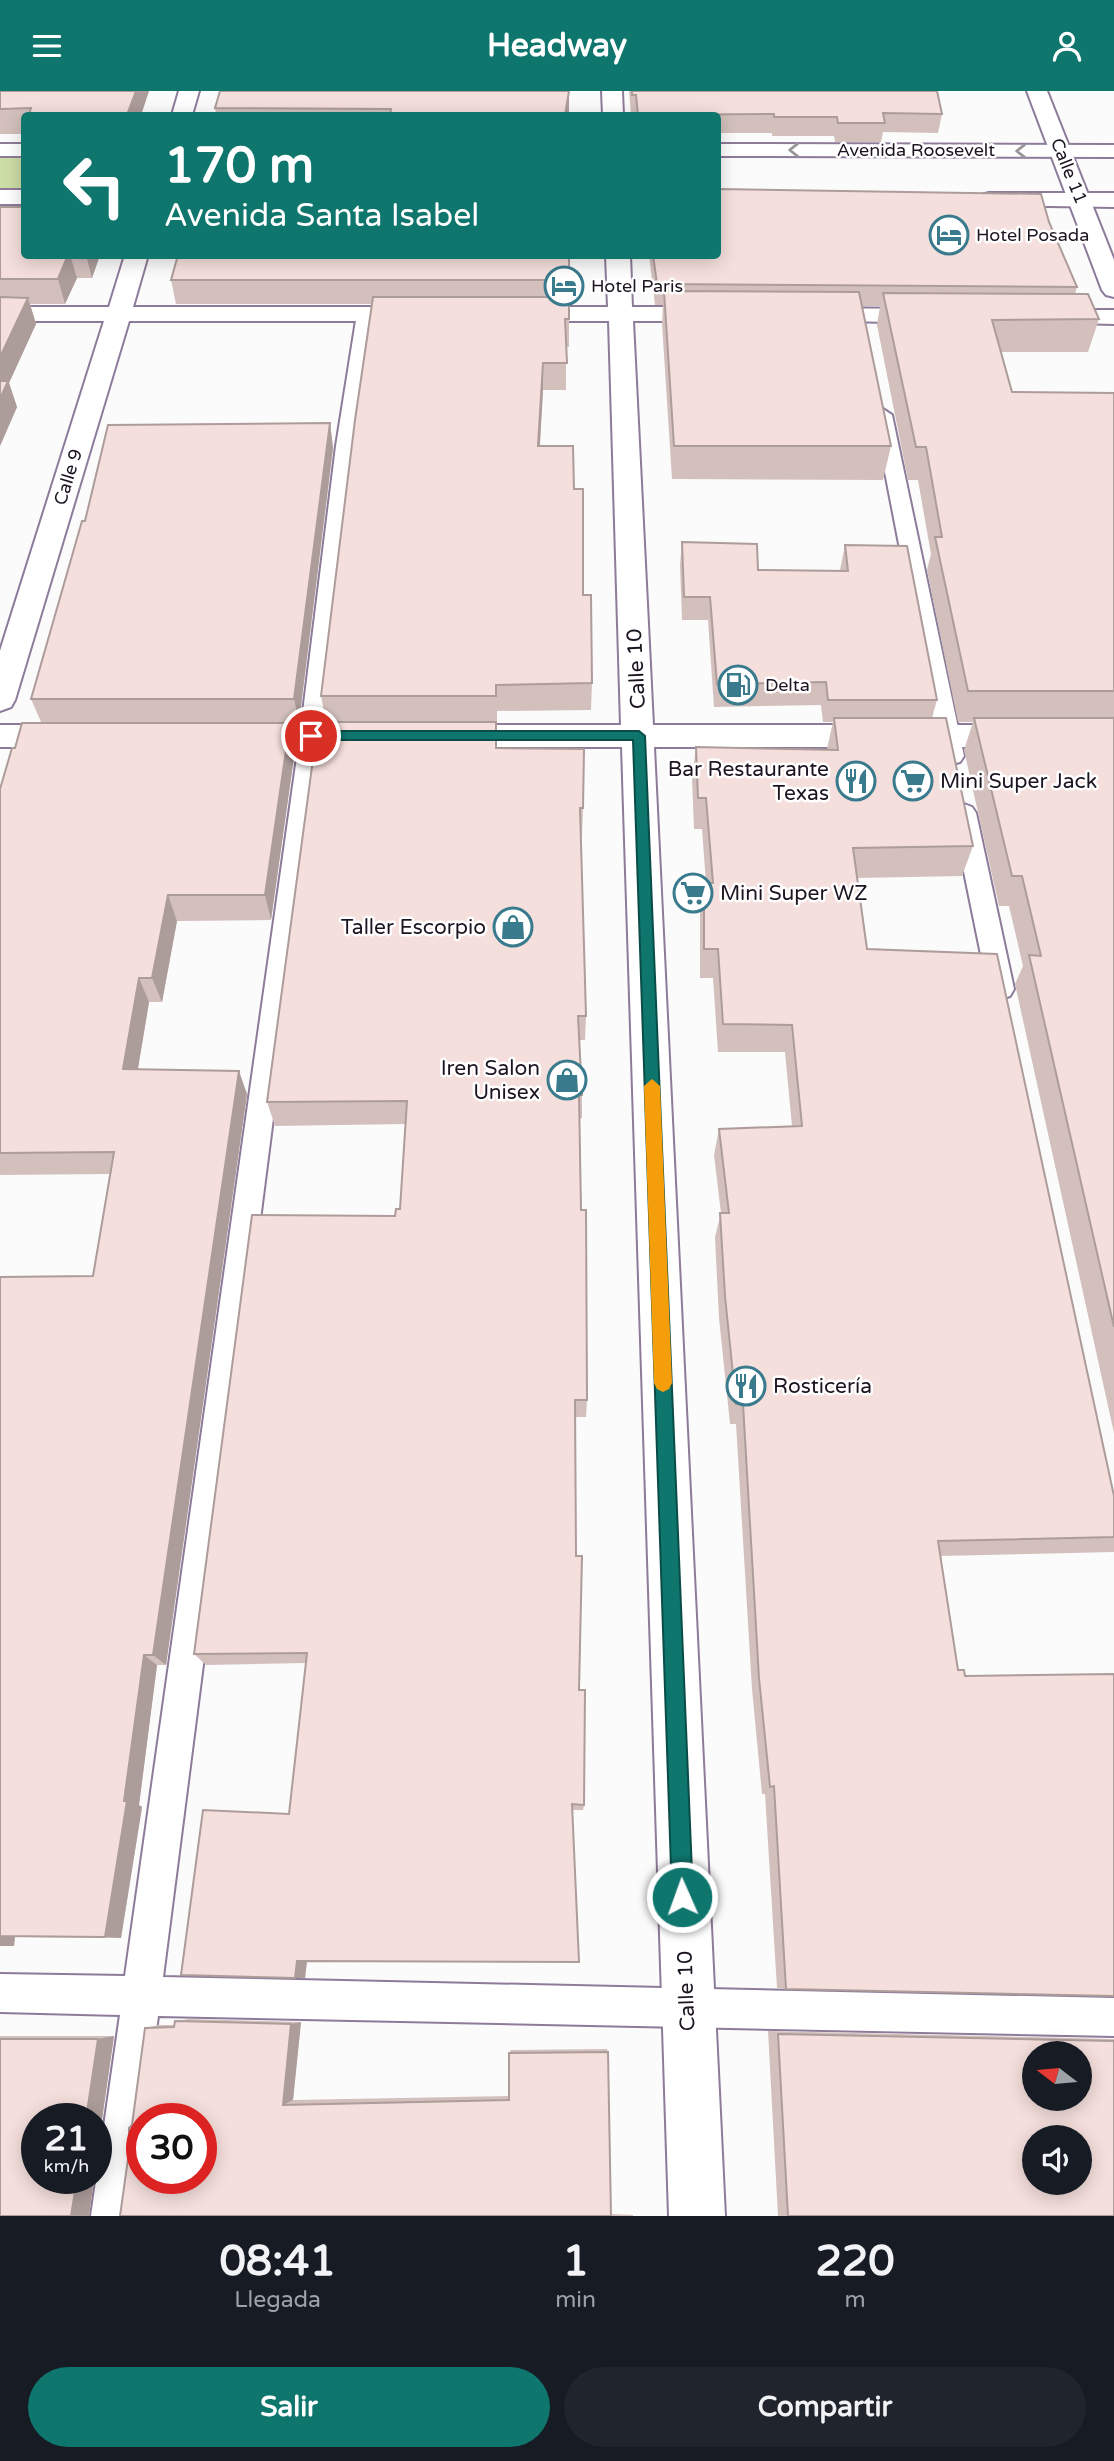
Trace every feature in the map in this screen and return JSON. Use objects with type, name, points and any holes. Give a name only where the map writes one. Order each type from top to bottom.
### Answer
[{"type":"street","points":[[182,112],[189,91]]},
{"type":"street","points":[[612,91],[613,112]]},
{"type":"street","name":"Calle 11","points":[[1037,91],[1114,290]]},
{"type":"street","points":[[0,150],[21,150]]},
{"type":"street","name":"Avenida Roosevelt","points":[[721,150],[1114,151]]},
{"type":"street","points":[[0,197],[21,197]]},
{"type":"street","points":[[969,200],[1114,200]]},
{"type":"street","name":"Calle 9","points":[[0,700],[136,259]]},
{"type":"street","name":"Calle 10","points":[[618,259],[697,2216]]},
{"type":"street","points":[[0,314],[446,314]]},
{"type":"street","points":[[499,314],[741,315]]},
{"type":"street","points":[[781,315],[955,316]]},
{"type":"street","points":[[1021,316],[1114,317]]},
{"type":"street","points":[[0,736],[95,736]]},
{"type":"street","points":[[216,736],[1114,736]]},
{"type":"lane","points":[[112,2216],[311,736],[346,446],[366,314]]},
{"type":"lane","points":[[863,315],[868,342]]},
{"type":"lane","points":[[879,397],[1005,1006]]},
{"type":"lane","points":[[0,1993],[1114,2017]]},
{"type":"green space","points":[[0,158],[21,158],[21,211],[0,211]]},
{"type":"building","points":[[0,91],[136,91],[128,112],[30,112],[31,108],[0,109]]},
{"type":"building","points":[[220,91],[569,91],[566,112],[215,108]]},
{"type":"building","points":[[632,91],[937,91],[942,114],[883,113],[885,123],[838,123],[837,117],[638,112],[636,95],[632,95]]},
{"type":"building","points":[[721,189],[1041,194],[1049,222],[1077,287],[657,284],[654,259],[721,259]]},
{"type":"building","points":[[0,207],[21,207],[21,259],[66,259],[58,279],[0,279]]},
{"type":"building","points":[[177,259],[569,259],[569,280],[171,280]]},
{"type":"building","points":[[664,291],[859,292],[891,446],[674,446]]},
{"type":"building","points":[[883,293],[1088,294],[1099,319],[992,320],[1012,392],[1114,393],[1114,691],[968,691],[935,537],[942,537],[926,447],[916,447]]},
{"type":"building","points":[[0,297],[28,298],[0,357]]},
{"type":"building","points":[[373,297],[569,297],[569,319],[565,319],[567,363],[543,363],[538,446],[573,446],[574,489],[583,489],[583,595],[591,595],[592,683],[496,685],[496,696],[321,696]]},
{"type":"building","points":[[0,381],[8,381],[0,399]]},
{"type":"building","points":[[330,423],[294,699],[31,699],[82,521],[85,521],[108,425]]},
{"type":"building","points":[[682,542],[757,544],[758,570],[848,571],[845,545],[907,546],[937,700],[828,700],[826,682],[717,684],[710,597],[684,597]]},
{"type":"building","points":[[834,718],[946,718],[973,846],[853,848],[867,949],[997,954],[1114,1496],[1114,1537],[938,1541],[958,1670],[964,1670],[965,1676],[1114,1674],[1114,1996],[786,1989],[774,1786],[770,1787],[759,1678],[743,1404],[736,1404],[725,1296],[720,1213],[729,1213],[719,1129],[802,1126],[792,1025],[723,1024],[718,949],[704,949],[704,883],[713,883],[706,798],[698,798],[696,747],[838,750]]},
{"type":"building","points":[[974,718],[1114,718],[1114,1327],[1029,955],[1041,956],[1022,876],[1012,876]]},
{"type":"building","points":[[318,722],[496,722],[496,748],[584,749],[583,808],[580,808],[586,1016],[578,1016],[582,1095],[579,1095],[581,1210],[586,1210],[587,1400],[575,1400],[576,1556],[582,1556],[579,1690],[585,1690],[584,1805],[572,1804],[579,1962],[297,1961],[295,1978],[181,1975],[203,1810],[289,1814],[307,1653],[194,1654],[252,1215],[395,1216],[396,1209],[400,1209],[407,1101],[267,1102]]},
{"type":"building","points":[[22,723],[290,723],[265,895],[168,895],[152,978],[139,978],[123,1069],[239,1071],[153,1655],[144,1655],[124,1801],[127,1801],[105,1937],[0,1936],[0,1277],[93,1276],[114,1152],[0,1153],[0,789]]},
{"type":"building","points":[[175,2021],[291,2024],[283,2105],[509,2100],[509,2053],[608,2052],[611,2216],[120,2216],[126,2173],[126,2194],[217,2194],[217,2103],[135,2103],[145,2028],[174,2027]]},
{"type":"building","points":[[778,2034],[1114,2041],[1114,2216],[788,2216]]},
{"type":"building","points":[[0,2039],[98,2039],[88,2103],[21,2103],[21,2194],[75,2194],[71,2216],[0,2216]]},
{"type":"slow traffic","points":[[652,1086],[663,1383]]},
{"type":"place","name":"Hotel Posada","points":[[949,235]]},
{"type":"place","name":"Hotel Paris","points":[[564,286]]},
{"type":"place","name":"Delta","points":[[738,685]]},
{"type":"place","name":"Bar Restaurante Texas","points":[[856,781]]},
{"type":"place","name":"Mini Super Jack","points":[[913,781]]},
{"type":"place","name":"Mini Super WZ","points":[[693,893]]},
{"type":"place","name":"Taller Escorpio","points":[[513,927]]},
{"type":"place","name":"Iren Salon Unisex","points":[[567,1080]]},
{"type":"place","name":"Rosticería","points":[[746,1386]]},
{"type":"route","points":[[311,736],[639,736],[682,1897]]}]
